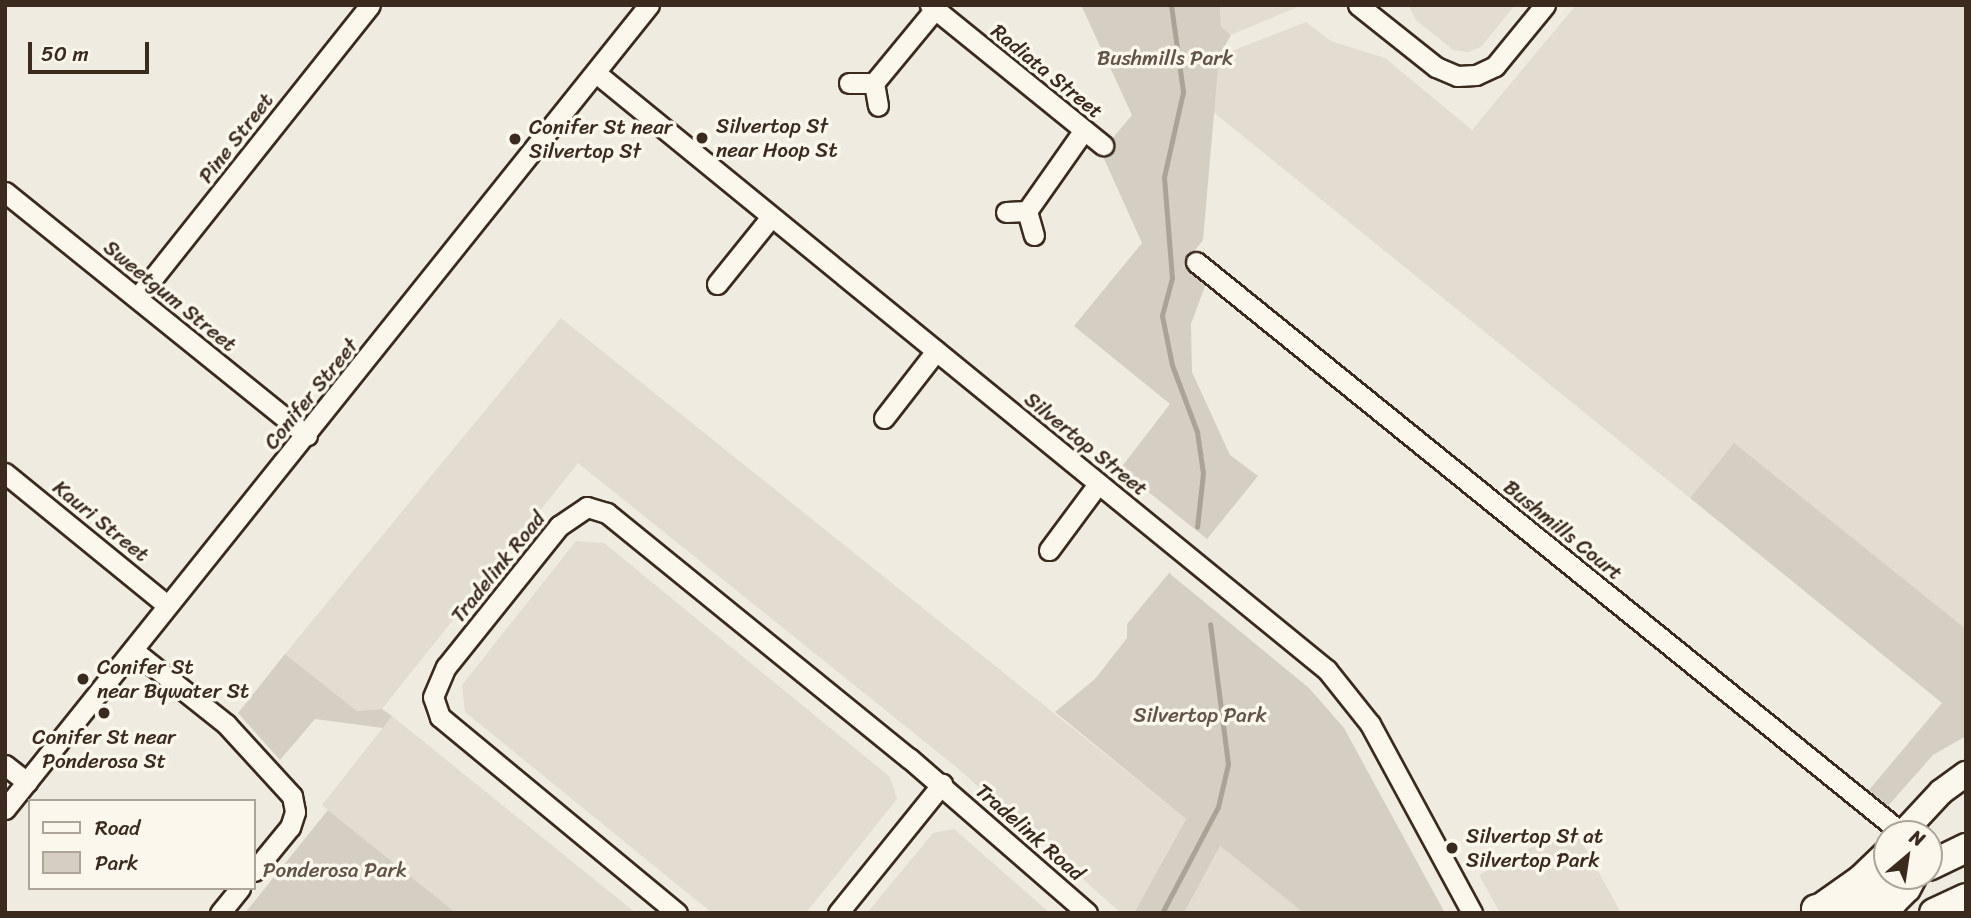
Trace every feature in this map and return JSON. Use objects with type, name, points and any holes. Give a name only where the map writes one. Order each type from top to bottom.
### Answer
[{"type":"highway","points":[[1943,859],[1966,848]]},
{"type":"highway","points":[[1812,911],[1874,890]]},
{"type":"highway","points":[[1934,913],[1966,898]]},
{"type":"main road","points":[[1914,820],[1932,800],[1966,775]]},
{"type":"main road","points":[[1812,911],[1860,878],[1873,865]]},
{"type":"main road","points":[[1863,913],[1895,902],[1908,890]]},
{"type":"street","name":"Pine Street","points":[[137,298],[370,5]]},
{"type":"street","name":"Conifer Street","points":[[5,809],[167,605],[307,436],[649,5]]},
{"type":"street","points":[[1357,5],[1436,67],[1457,76],[1476,75],[1495,66],[1545,5]]},
{"type":"street","points":[[878,107],[874,83],[933,7]]},
{"type":"street","name":"Radiata Street","points":[[933,7],[1103,145]]},
{"type":"street","name":"Silvertop Street","points":[[596,74],[1327,670],[1350,695],[1370,724],[1472,913]]},
{"type":"street","points":[[849,83],[874,83]]},
{"type":"street","points":[[1027,211],[1084,130]]},
{"type":"street","name":"Sweetgum Street","points":[[5,192],[307,436]]},
{"type":"street","points":[[1006,212],[1027,211]]},
{"type":"street","points":[[1027,211],[1034,235]]},
{"type":"street","points":[[717,284],[771,217]]},
{"type":"street","name":"Bushmills Court","points":[[1196,262],[1885,820]]},
{"type":"street","points":[[884,418],[936,351]]},
{"type":"street","name":"Kauri Street","points":[[5,473],[167,605]]},
{"type":"street","points":[[1049,550],[1098,484]]},
{"type":"street","name":"Tradelink Road","points":[[677,913],[440,717],[433,697],[446,667],[559,526],[587,507],[607,513],[942,785],[1087,913]]},
{"type":"street","points":[[133,650],[226,724],[292,796],[295,812],[290,827],[256,869]]},
{"type":"street","points":[[5,765],[27,782]]},
{"type":"street","name":"Tradelink Road","points":[[838,913],[942,785]]},
{"type":"street","points":[[220,913],[238,890]]},
{"type":"shaded area","points":[[1220,5],[1302,5],[1231,35],[1221,28]]},
{"type":"shaded area","points":[[1408,5],[1515,5],[1481,47],[1468,52],[1453,50],[1416,20]]},
{"type":"shaded area","points":[[1576,5],[1966,5],[1966,629],[1734,444],[1690,498],[1212,111],[1219,56],[1306,22],[1331,41],[1385,58],[1472,130]]},
{"type":"shaded area","points":[[561,318],[1186,819],[1134,913],[1121,913],[955,766],[578,463],[382,709],[357,711],[285,654]]},
{"type":"shaded area","points":[[576,541],[604,543],[890,777],[897,799],[806,913],[712,913],[465,712],[462,685]]},
{"type":"shaded area","points":[[392,716],[636,913],[456,913],[322,805]]},
{"type":"shaded area","points":[[1573,825],[1621,913],[1500,913],[1479,875]]},
{"type":"shaded area","points":[[954,829],[1050,913],[867,913],[933,833]]},
{"type":"shaded area","points":[[1220,846],[1304,913],[1184,913]]},
{"type":"green space","name":"Bushmills Park","points":[[1081,5],[1220,5],[1221,27],[1231,35],[1219,56],[1203,240],[1183,266],[1205,286],[1191,324],[1192,372],[1230,455],[1258,476],[1207,539],[1120,469],[1170,404],[1074,326],[1142,243],[1101,152],[1132,115]]},
{"type":"green space","points":[[1734,443],[1966,629],[1966,736],[1933,755],[1888,806],[1869,790],[1942,703],[1690,498]]},
{"type":"green space","name":"Silvertop Park","points":[[1169,573],[1309,688],[1344,728],[1445,913],[1304,913],[1220,846],[1184,913],[1134,913],[1186,819],[1055,712],[1095,679],[1127,638],[1127,624]]},
{"type":"green space","points":[[285,654],[357,711],[382,709],[392,716],[383,728],[315,719],[280,760],[238,713]]},
{"type":"green space","name":"Ponderosa Park","points":[[328,810],[456,913],[245,913]]},
{"type":"waterway","points":[[1171,5],[1183,92],[1164,177],[1172,278],[1162,316],[1172,365],[1197,432],[1203,473],[1197,527]]},
{"type":"waterway","points":[[1162,913],[1218,807],[1228,764],[1210,624]]},
{"type":"place","name":"Silvertop St near Hoop St","points":[[702,138]]},
{"type":"place","name":"Conifer St near Silvertop St","points":[[515,139]]},
{"type":"place","name":"Conifer St near Bywater St","points":[[83,679]]},
{"type":"place","name":"Conifer St near Ponderosa St","points":[[104,713]]},
{"type":"place","name":"Silvertop St at Silvertop Park","points":[[1452,848]]}]
